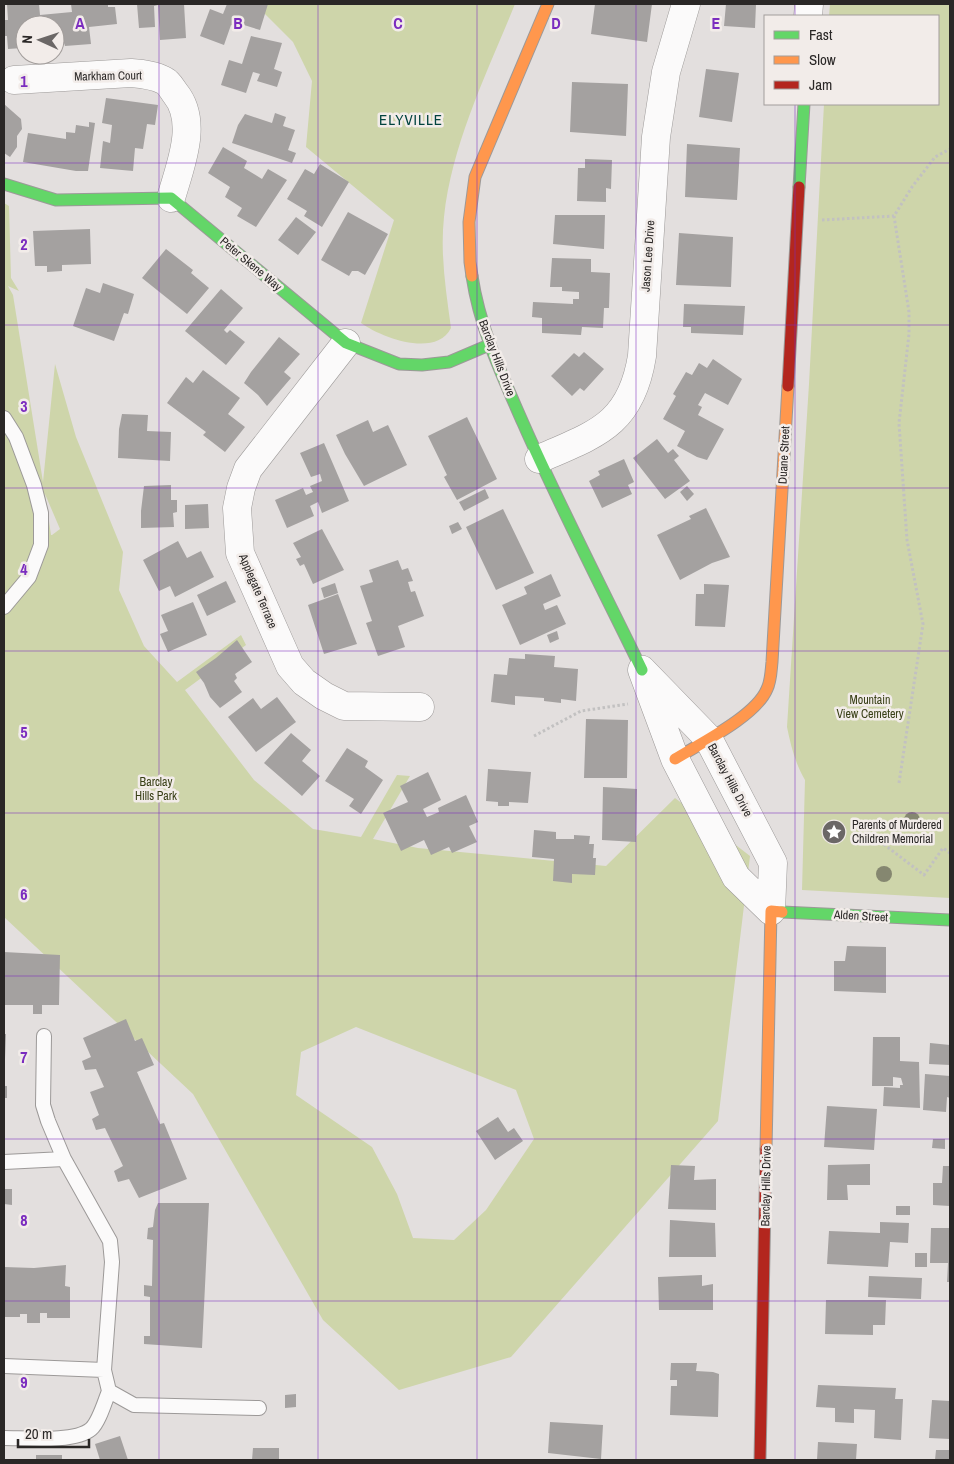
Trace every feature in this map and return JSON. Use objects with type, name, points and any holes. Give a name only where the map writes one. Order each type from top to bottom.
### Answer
[{"type":"street","name":"Barclay Hills Drive","points":[[548,4],[475,177],[469,222],[470,262],[476,302],[489,345],[539,459],[642,670],[675,758],[736,877],[771,911]]},
{"type":"street","name":"Jason Lee Drive","points":[[539,459],[594,435],[610,423],[628,402],[639,374],[642,356],[656,137],[666,72],[686,4]]},
{"type":"street","name":"Markham Court","points":[[14,80],[131,73],[149,75],[167,82],[179,98],[187,122],[185,144],[171,198]]},
{"type":"street","name":"Duane Street","points":[[675,758],[748,714],[759,704],[768,688],[772,662],[804,105]]},
{"type":"street","points":[[4,184],[56,200],[171,198]]},
{"type":"street","name":"Peter Skene Way","points":[[171,198],[346,343],[399,364],[422,365],[448,362],[489,345]]},
{"type":"street","name":"Applegate Terrace","points":[[346,343],[248,469],[241,488],[237,508],[240,553],[290,666],[304,682],[324,696],[344,706],[420,707]]},
{"type":"street","name":"Barclay Hills Drive","points":[[642,670],[708,738],[773,863],[760,1460]]},
{"type":"street","name":"Alden Street","points":[[771,911],[950,920]]},
{"type":"lane","points":[[4,418],[16,437],[34,484],[41,513],[41,544],[29,578],[4,607]]},
{"type":"lane","points":[[4,1438],[72,1438],[91,1429],[102,1411],[109,1391],[104,1370],[112,1262],[110,1241],[64,1159],[48,1121],[43,1105],[44,1036]]},
{"type":"lane","points":[[4,1162],[64,1159]]},
{"type":"lane","points":[[4,1366],[104,1370]]},
{"type":"lane","points":[[109,1391],[134,1405],[259,1408]]},
{"type":"path","points":[[900,784],[923,624],[906,531],[899,423],[909,334],[909,312],[894,216],[912,187],[935,157],[950,149]]},
{"type":"path","points":[[797,217],[818,220],[894,216]]},
{"type":"path","points":[[534,736],[581,711],[653,701]]},
{"type":"path","points":[[860,826],[924,875],[943,848],[950,853]]},
{"type":"green space","points":[[255,4],[515,4],[472,109],[448,189],[443,245],[444,272],[451,328],[444,337],[434,342],[421,344],[408,342],[382,334],[361,323],[394,220],[306,147],[312,81],[293,42]]},
{"type":"green space","name":"Mountain View Cemetery","points":[[830,4],[950,4],[950,898],[802,890],[805,780],[794,754],[787,727],[809,384],[824,105],[939,105],[939,15],[829,15]]},
{"type":"green space","name":"Barclay Hills Park","points":[[4,203],[9,206],[11,278],[19,291],[8,286],[13,295],[43,482],[55,364],[76,437],[123,552],[119,590],[144,646],[177,682],[241,635],[246,645],[185,690],[254,780],[313,829],[361,837],[397,775],[410,776],[373,839],[418,848],[606,866],[675,798],[750,856],[718,1121],[511,1357],[399,1390],[323,1320],[193,1094],[4,917]],"holes":[[[45,494],[60,529],[52,535],[51,535]],[[356,1027],[516,1090],[534,1139],[486,1210],[454,1240],[413,1238],[397,1194],[372,1147],[296,1095],[301,1052]]]},
{"type":"building","points":[[7,4],[39,4],[40,15],[15,15],[15,48],[8,49],[7,36],[4,36],[4,20],[8,20]]},
{"type":"building","points":[[71,4],[108,4],[108,7],[115,7],[117,24],[89,27],[91,44],[65,46],[65,15],[40,15],[72,12]]},
{"type":"building","points":[[137,4],[184,4],[186,38],[160,40],[158,5],[154,6],[155,27],[139,28]]},
{"type":"building","points":[[227,4],[268,4],[260,30],[244,25],[242,29],[231,25],[224,45],[200,36],[210,9],[223,14]]},
{"type":"building","points":[[595,4],[652,4],[647,42],[591,34]]},
{"type":"building","points":[[726,4],[756,4],[755,28],[724,26]]},
{"type":"building","points":[[251,36],[282,43],[274,69],[282,72],[277,87],[257,81],[260,74],[253,72],[246,93],[221,85],[229,60],[242,64]]},
{"type":"building","points":[[706,69],[739,73],[732,122],[699,117]]},
{"type":"building","points":[[572,82],[628,84],[626,136],[570,132]]},
{"type":"building","points":[[106,98],[158,105],[155,125],[147,124],[143,149],[135,148],[133,171],[100,168],[103,141],[110,143],[112,125],[102,123]]},
{"type":"building","points":[[4,104],[21,119],[22,129],[17,136],[17,147],[10,157],[4,153]]},
{"type":"building","points":[[275,113],[286,117],[283,126],[295,130],[288,150],[296,153],[292,163],[232,143],[238,125],[245,114],[272,123]]},
{"type":"building","points":[[89,122],[95,123],[88,171],[76,171],[23,162],[28,133],[66,139],[66,132],[75,133],[76,125],[89,127]]},
{"type":"building","points":[[687,144],[740,148],[737,200],[685,197]]},
{"type":"building","points":[[223,147],[247,161],[244,168],[262,179],[268,169],[287,180],[256,227],[237,216],[242,208],[225,197],[230,187],[208,173]]},
{"type":"building","points":[[585,159],[612,160],[611,189],[606,188],[606,202],[577,201],[578,168],[585,168]]},
{"type":"building","points":[[320,164],[349,182],[322,227],[304,216],[307,211],[287,199],[305,169],[314,174]]},
{"type":"building","points":[[348,212],[388,234],[365,275],[358,271],[352,271],[349,276],[321,260]]},
{"type":"building","points":[[555,215],[605,215],[604,249],[553,244]]},
{"type":"building","points":[[296,217],[316,232],[298,255],[278,240]]},
{"type":"building","points":[[90,229],[91,264],[62,265],[62,271],[47,272],[47,266],[35,266],[33,231]]},
{"type":"building","points":[[679,233],[733,237],[731,287],[676,285]]},
{"type":"building","points":[[166,249],[193,270],[191,273],[209,288],[187,314],[142,278]]},
{"type":"building","points":[[552,258],[591,259],[591,272],[610,273],[609,308],[604,308],[603,328],[582,327],[581,335],[542,333],[542,318],[532,317],[533,302],[573,304],[573,299],[579,299],[579,292],[562,291],[562,287],[550,287]]},
{"type":"building","points":[[103,283],[134,294],[128,314],[124,313],[114,341],[73,326],[86,288],[100,293]]},
{"type":"building","points":[[221,289],[243,308],[224,330],[227,333],[230,330],[245,342],[226,365],[185,331]]},
{"type":"building","points":[[684,304],[745,306],[743,335],[691,333],[691,327],[683,327]]},
{"type":"building","points":[[279,337],[300,354],[284,372],[291,378],[267,406],[244,383]]},
{"type":"building","points":[[584,352],[604,369],[584,391],[580,388],[572,396],[551,376],[574,353],[579,357]]},
{"type":"building","points":[[713,359],[742,379],[728,405],[705,393],[698,405],[702,407],[698,415],[724,429],[707,460],[697,457],[677,446],[685,431],[663,419],[676,396],[673,394],[686,372],[692,375],[699,363],[707,368]]},
{"type":"building","points":[[203,370],[240,398],[228,414],[245,427],[225,452],[203,435],[206,432],[167,403],[186,377],[193,383]]},
{"type":"building","points":[[122,414],[148,415],[147,431],[171,432],[170,461],[118,458],[119,429]]},
{"type":"building","points":[[467,417],[497,479],[457,500],[444,477],[447,475],[428,436]]},
{"type":"building","points":[[368,420],[373,432],[388,425],[407,465],[364,486],[336,435]]},
{"type":"building","points":[[657,439],[668,453],[673,449],[679,456],[674,460],[690,481],[665,499],[633,458]]},
{"type":"building","points":[[324,443],[349,501],[322,513],[318,502],[310,506],[314,516],[287,528],[275,500],[303,488],[306,495],[313,492],[310,486],[322,481],[320,474],[311,477],[300,453]]},
{"type":"building","points":[[624,459],[634,482],[628,485],[632,494],[602,508],[589,481],[600,475],[598,471]]},
{"type":"building","points":[[171,485],[171,500],[177,500],[177,512],[173,513],[174,527],[141,528],[144,486]]},
{"type":"building","points":[[687,486],[694,494],[687,501],[680,492]]},
{"type":"building","points":[[485,489],[489,498],[464,511],[459,502]]},
{"type":"building","points":[[208,504],[209,528],[185,529],[185,505]]},
{"type":"building","points":[[706,508],[730,557],[712,563],[680,580],[657,535],[691,519],[689,516]]},
{"type":"building","points":[[503,509],[534,573],[496,590],[466,527]]},
{"type":"building","points":[[458,522],[462,529],[452,534],[449,526]]},
{"type":"building","points":[[322,529],[344,570],[313,584],[304,564],[300,566],[296,559],[301,557],[293,543]]},
{"type":"building","points":[[178,541],[187,558],[201,551],[214,577],[175,597],[170,586],[159,591],[143,560]]},
{"type":"building","points":[[398,560],[402,570],[408,568],[413,581],[408,582],[411,592],[415,591],[424,616],[398,626],[405,647],[378,656],[366,623],[372,621],[360,586],[373,582],[369,570]]},
{"type":"building","points":[[551,574],[561,596],[543,604],[545,610],[557,605],[566,624],[520,645],[502,605],[527,594],[524,587]]},
{"type":"building","points":[[226,581],[236,602],[207,616],[197,595]]},
{"type":"building","points":[[335,583],[338,593],[324,598],[321,588]]},
{"type":"building","points":[[704,584],[729,585],[725,627],[695,626],[696,594],[704,594]]},
{"type":"building","points":[[338,594],[357,644],[324,654],[308,605]]},
{"type":"building","points":[[193,602],[207,635],[168,652],[160,634],[168,631],[161,615]]},
{"type":"building","points":[[557,631],[559,639],[550,643],[547,635]]},
{"type":"building","points":[[237,640],[252,662],[235,674],[237,678],[234,681],[242,692],[220,708],[210,697],[204,683],[196,672]]},
{"type":"building","points":[[525,654],[555,656],[554,667],[578,669],[576,701],[561,699],[561,703],[544,701],[544,698],[515,696],[515,705],[491,702],[494,674],[507,675],[509,658],[525,659]]},
{"type":"building","points":[[277,697],[296,722],[256,752],[228,717],[253,698],[261,709]]},
{"type":"building","points":[[586,719],[628,720],[627,778],[584,778]]},
{"type":"building","points":[[291,733],[311,750],[302,761],[320,776],[302,796],[264,763]]},
{"type":"building","points":[[347,748],[368,761],[365,767],[383,780],[361,814],[349,806],[354,799],[325,781]]},
{"type":"building","points":[[488,769],[531,772],[528,803],[509,802],[509,806],[498,806],[498,802],[486,801]]},
{"type":"building","points":[[428,772],[441,800],[423,809],[427,817],[439,812],[438,808],[466,795],[478,822],[469,826],[477,842],[452,853],[449,847],[431,855],[424,840],[401,851],[383,813],[408,802],[400,786]]},
{"type":"building","points":[[603,787],[637,789],[636,842],[602,840]]},
{"type":"building","points":[[534,830],[556,832],[556,839],[574,839],[574,835],[590,836],[589,844],[594,844],[593,858],[596,858],[595,875],[572,874],[572,883],[553,881],[554,859],[532,857]]},
{"type":"building","points":[[847,946],[886,947],[886,993],[834,991],[834,961],[845,961]]},
{"type":"building","points":[[4,952],[60,955],[59,1005],[42,1005],[42,1014],[33,1014],[33,1005],[4,1005]]},
{"type":"building","points":[[126,1019],[135,1041],[142,1038],[154,1065],[137,1072],[160,1124],[164,1123],[187,1179],[139,1198],[129,1179],[118,1182],[114,1171],[123,1166],[105,1128],[96,1130],[92,1119],[99,1115],[90,1092],[104,1087],[96,1069],[85,1070],[82,1061],[91,1057],[83,1038]]},
{"type":"building","points":[[4,1034],[6,1034],[5,1059],[4,1059]]},
{"type":"building","points":[[873,1037],[900,1037],[900,1061],[919,1062],[920,1108],[883,1106],[884,1087],[900,1088],[900,1085],[903,1085],[901,1078],[893,1077],[893,1086],[872,1086]]},
{"type":"building","points":[[930,1043],[950,1045],[950,1065],[929,1064]]},
{"type":"building","points":[[925,1074],[950,1076],[950,1098],[947,1097],[946,1112],[923,1110]]},
{"type":"building","points":[[4,1086],[7,1086],[7,1098],[4,1098]]},
{"type":"building","points":[[827,1106],[877,1109],[874,1150],[824,1147]]},
{"type":"building","points":[[498,1117],[508,1132],[514,1128],[523,1141],[495,1160],[476,1131]]},
{"type":"building","points":[[933,1139],[945,1139],[945,1149],[932,1148]]},
{"type":"building","points":[[870,1164],[870,1185],[847,1185],[848,1200],[827,1200],[828,1165]]},
{"type":"building","points":[[671,1165],[695,1166],[694,1180],[716,1179],[716,1210],[668,1209]]},
{"type":"building","points":[[943,1166],[950,1166],[950,1206],[933,1205],[933,1183],[942,1183]]},
{"type":"building","points":[[4,1189],[12,1189],[12,1205],[4,1204]]},
{"type":"building","points":[[158,1203],[209,1203],[202,1348],[144,1344],[144,1336],[150,1336],[150,1297],[144,1296],[144,1285],[152,1286],[153,1240],[147,1239],[148,1228],[153,1227],[155,1210]]},
{"type":"building","points":[[896,1206],[910,1206],[910,1215],[896,1215]]},
{"type":"building","points":[[670,1220],[715,1223],[716,1257],[669,1257]]},
{"type":"building","points":[[880,1222],[909,1223],[908,1243],[890,1242],[888,1267],[827,1264],[829,1231],[880,1233]]},
{"type":"building","points":[[931,1228],[950,1228],[950,1282],[947,1282],[948,1263],[930,1263]]},
{"type":"building","points":[[915,1253],[927,1253],[927,1267],[915,1267]]},
{"type":"building","points":[[66,1265],[65,1286],[70,1287],[70,1318],[47,1318],[47,1313],[40,1313],[40,1323],[27,1323],[27,1314],[20,1314],[20,1317],[4,1317],[4,1267],[34,1268]]},
{"type":"building","points":[[702,1275],[702,1286],[713,1284],[713,1310],[659,1310],[658,1277]]},
{"type":"building","points":[[869,1276],[922,1278],[921,1299],[868,1297]]},
{"type":"building","points":[[826,1300],[886,1300],[885,1325],[873,1325],[873,1335],[825,1334]]},
{"type":"building","points":[[671,1363],[697,1363],[696,1371],[719,1374],[718,1417],[670,1415],[671,1386],[677,1386],[677,1380],[670,1380]]},
{"type":"building","points":[[818,1385],[896,1388],[895,1399],[903,1399],[901,1440],[874,1438],[875,1410],[854,1409],[854,1423],[835,1422],[835,1408],[816,1407]]},
{"type":"building","points":[[296,1394],[296,1407],[285,1408],[285,1395]]},
{"type":"building","points":[[932,1400],[950,1401],[950,1439],[929,1438]]},
{"type":"building","points":[[550,1422],[603,1425],[601,1459],[548,1453]]},
{"type":"building","points":[[120,1436],[128,1460],[100,1460],[95,1444]]},
{"type":"building","points":[[818,1442],[857,1444],[856,1460],[817,1460]]},
{"type":"building","points":[[253,1448],[279,1448],[279,1460],[252,1460]]},
{"type":"building","points":[[936,1450],[950,1450],[950,1460],[935,1460]]},
{"type":"building","points":[[36,1455],[62,1455],[62,1460],[36,1460]]},
{"type":"traffic: fast","points":[[799,187],[804,105]]},
{"type":"traffic: fast","points":[[4,184],[56,200],[171,198],[346,343],[399,364],[422,365],[449,362],[489,345]]},
{"type":"traffic: fast","points":[[472,276],[480,315],[507,387],[581,547],[642,670]]},
{"type":"traffic: fast","points":[[782,912],[950,920]]},
{"type":"traffic: slow","points":[[472,276],[469,222],[475,177],[548,4]]},
{"type":"traffic: slow","points":[[675,759],[740,719],[761,699],[769,683],[772,662],[788,386]]},
{"type":"traffic: slow","points":[[766,1149],[771,911],[782,912]]},
{"type":"traffic: jam","points":[[788,386],[799,187]]},
{"type":"traffic: jam","points":[[760,1460],[766,1149]]},
{"type":"place","name":"Parents of Murdered Children Memorial","points":[[834,832]]},
{"type":"district","name":"ELYVILLE","points":[[411,119]]}]
